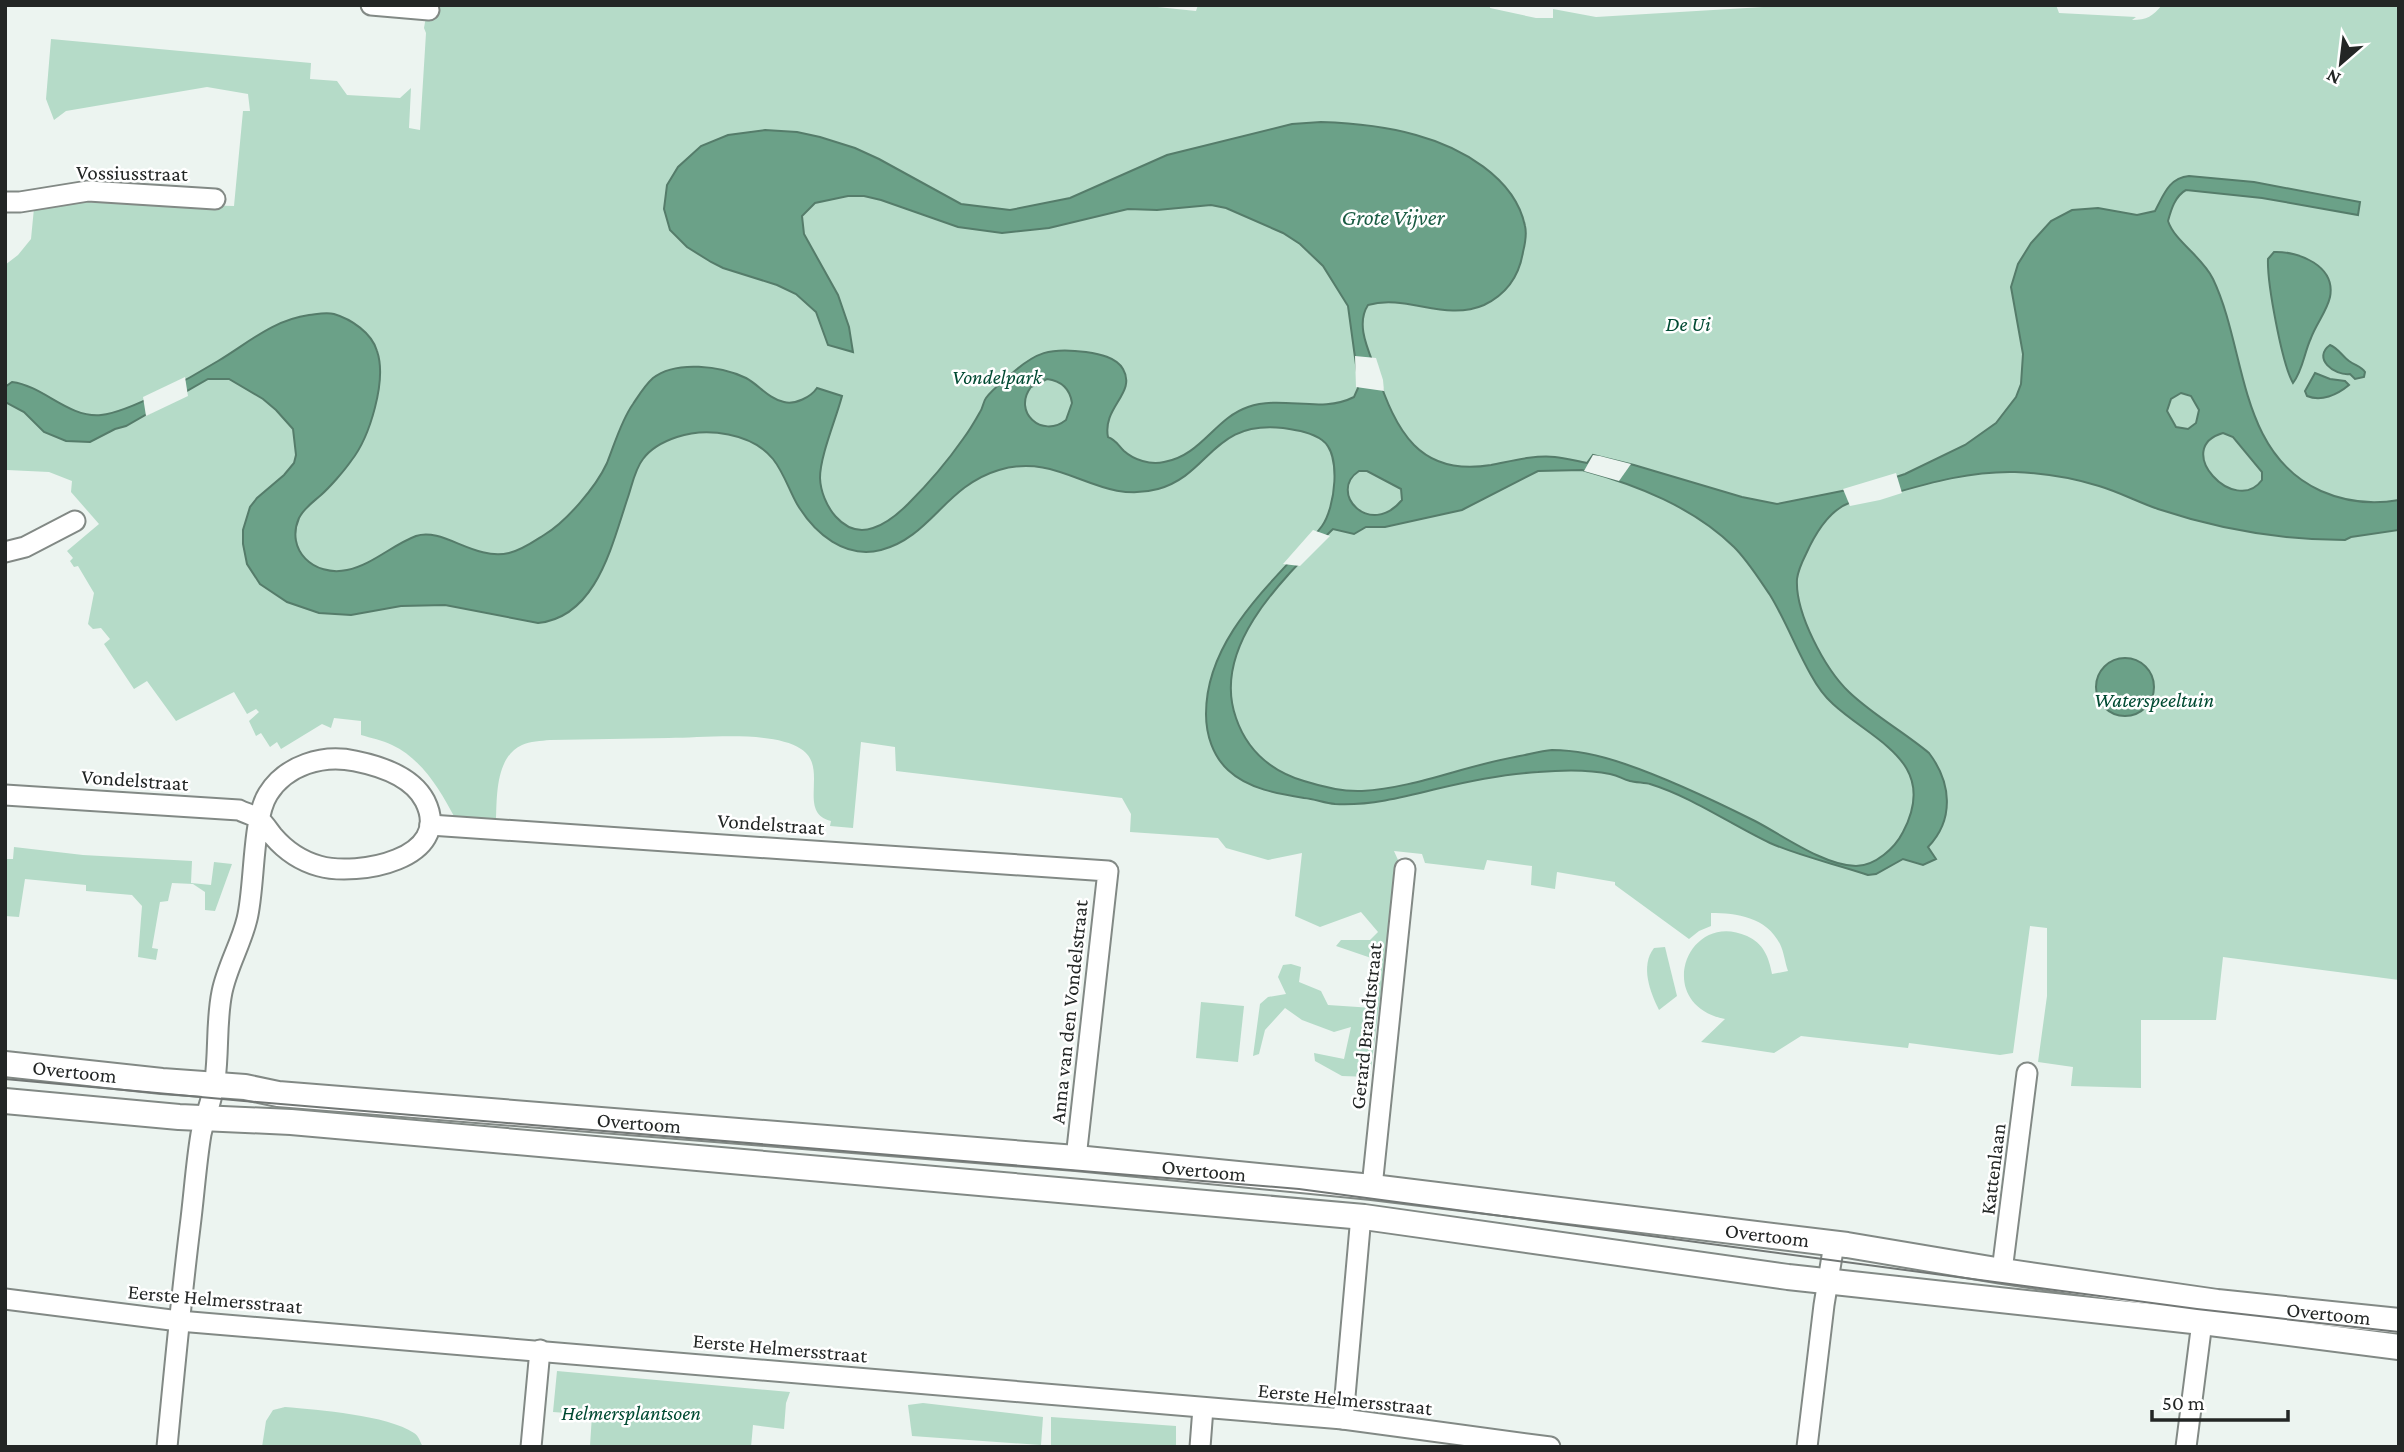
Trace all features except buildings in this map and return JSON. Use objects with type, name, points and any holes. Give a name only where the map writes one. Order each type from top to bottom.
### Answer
[{"type":"main road","name":"Overtoom","points":[[5,1064],[245,1087],[278,1094],[1076,1158],[1371,1187],[1833,1244],[2217,1302],[2399,1321]]},
{"type":"main road","name":"Overtoom","points":[[5,1101],[205,1118],[291,1122],[1364,1217],[1788,1277],[2202,1322],[2399,1348]]},
{"type":"street","points":[[371,5],[429,10]]},
{"type":"street","name":"Vossiusstraat","points":[[5,202],[88,191],[215,199]]},
{"type":"street","points":[[5,552],[25,547],[75,521]]},
{"type":"street","points":[[167,1447],[201,1133],[215,1084],[222,992],[247,919],[260,820],[266,796],[283,777],[309,762],[341,759],[384,769],[414,786],[424,800],[430,825]]},
{"type":"street","name":"Vondelstraat","points":[[5,795],[239,810],[260,820],[287,850],[303,859],[336,869],[360,870],[408,855],[424,838],[430,825],[1108,871]]},
{"type":"street","name":"Gerard Brandtstraat","points":[[1371,1187],[1405,869]]},
{"type":"street","name":"Anna van den Vondelstraat","points":[[1076,1158],[1108,871]]},
{"type":"street","name":"Kattenlaan","points":[[2002,1271],[2026,1073]]},
{"type":"street","points":[[1343,1419],[1360,1227],[1364,1217]]},
{"type":"street","points":[[1807,1447],[1833,1244]]},
{"type":"street","name":"Eerste Helmersstraat","points":[[5,1299],[179,1321],[1343,1419],[1550,1447]]},
{"type":"street","points":[[2186,1447],[2202,1322]]},
{"type":"street","points":[[531,1447],[540,1350]]},
{"type":"street","points":[[1200,1447],[1203,1408]]},
{"type":"green space","name":"Vondelpark","points":[[428,5],[1138,5],[1196,11],[1198,5],[1490,5],[1490,8],[1536,18],[1553,18],[1553,9],[1596,17],[1797,5],[2056,5],[2059,13],[2136,17],[2132,20],[2149,17],[2162,5],[2399,5],[2399,980],[2223,957],[2216,1020],[2141,1020],[2141,1088],[2071,1086],[2073,1067],[2038,1062],[2047,996],[2047,928],[2030,926],[2013,1053],[2000,1055],[1909,1043],[1908,1048],[1801,1036],[1774,1053],[1701,1042],[1725,1019],[1703,1010],[1689,996],[1684,979],[1686,962],[1694,946],[1708,935],[1726,931],[1747,936],[1757,942],[1767,956],[1772,974],[1788,971],[1780,944],[1759,922],[1731,914],[1711,913],[1711,926],[1689,939],[1615,885],[1615,882],[1557,872],[1555,889],[1531,885],[1532,866],[1487,860],[1484,870],[1425,863],[1422,854],[1394,851],[1398,860],[1370,1077],[1342,1076],[1315,1061],[1314,1053],[1344,1059],[1351,1027],[1334,1032],[1302,1020],[1285,1008],[1265,1030],[1259,1054],[1253,1056],[1260,1004],[1268,997],[1286,994],[1278,977],[1283,965],[1291,964],[1301,967],[1299,982],[1321,991],[1328,1005],[1373,1008],[1378,994],[1368,981],[1377,960],[1336,946],[1341,940],[1370,940],[1378,932],[1361,912],[1320,927],[1295,916],[1302,853],[1268,860],[1226,848],[1218,838],[1130,832],[1131,814],[1122,798],[896,771],[895,747],[861,742],[853,828],[830,826],[831,821],[821,816],[816,809],[813,767],[809,757],[789,743],[737,736],[550,740],[522,745],[507,759],[499,779],[496,822],[455,818],[421,767],[392,745],[361,735],[361,721],[334,718],[331,728],[322,724],[281,749],[277,742],[270,747],[261,733],[256,736],[249,721],[259,712],[256,709],[247,714],[234,692],[176,721],[147,681],[134,689],[104,644],[110,639],[101,628],[93,629],[88,624],[94,593],[78,566],[74,567],[70,561],[73,558],[67,551],[99,524],[71,492],[72,481],[49,472],[7,470],[5,466],[5,265],[18,255],[31,239],[34,208],[85,202],[234,206],[243,111],[250,111],[248,94],[207,87],[66,111],[54,120],[46,99],[51,39],[311,63],[310,79],[337,81],[347,95],[400,98],[411,88],[409,128],[420,130],[426,33],[424,28]]},
{"type":"green space","points":[[14,847],[83,855],[192,861],[191,883],[211,885],[214,862],[232,864],[215,911],[205,910],[205,892],[193,884],[172,883],[168,901],[160,902],[152,948],[158,949],[156,960],[138,957],[142,906],[132,895],[86,891],[86,885],[25,879],[19,917],[5,916],[5,859],[13,859]]},
{"type":"green space","points":[[1665,947],[1677,996],[1659,1010],[1652,995],[1647,971],[1654,948]]},
{"type":"green space","points":[[1201,1002],[1244,1006],[1238,1062],[1196,1058]]},
{"type":"green space","name":"Helmersplantsoen","points":[[557,1371],[790,1392],[786,1403],[784,1429],[753,1425],[751,1447],[590,1446],[592,1415],[553,1412]]},
{"type":"green space","points":[[923,1403],[1043,1417],[1041,1445],[912,1436],[908,1405]]},
{"type":"green space","points":[[285,1407],[352,1414],[387,1422],[414,1433],[423,1447],[262,1447],[266,1421],[273,1410]]},
{"type":"green space","points":[[1051,1417],[1176,1426],[1176,1447],[1051,1447]]},
{"type":"water","name":"Grote Vijver","points":[[1345,123],[1404,132],[1433,140],[1467,156],[1498,179],[1519,209],[1526,232],[1521,261],[1511,284],[1492,301],[1455,311],[1383,303],[1368,305],[1364,313],[1365,338],[1392,413],[1414,445],[1428,456],[1445,464],[1466,467],[1539,457],[1559,457],[1587,463],[1593,455],[1742,497],[1777,504],[1872,485],[1905,474],[1965,445],[1996,423],[2016,397],[2021,384],[2023,354],[2011,287],[2018,264],[2031,243],[2051,221],[2072,210],[2098,208],[2137,215],[2155,211],[2172,183],[2189,176],[2254,182],[2360,202],[2358,215],[2262,198],[2186,190],[2176,200],[2168,221],[2176,236],[2213,279],[2224,307],[2248,397],[2273,452],[2294,474],[2330,495],[2369,502],[2399,500],[2399,530],[2345,540],[2250,532],[2158,509],[2089,483],[2057,476],[2015,472],[1952,478],[1854,501],[1841,507],[1818,531],[1798,573],[1798,593],[1806,624],[1821,655],[1849,692],[1929,753],[1942,776],[1947,800],[1943,825],[1928,847],[1936,859],[1923,865],[1903,859],[1876,874],[1868,875],[1770,843],[1666,789],[1601,772],[1565,770],[1513,774],[1386,800],[1348,804],[1274,792],[1245,782],[1228,770],[1211,745],[1206,722],[1208,691],[1214,669],[1223,648],[1248,609],[1319,530],[1327,518],[1333,495],[1334,469],[1328,447],[1322,440],[1303,432],[1283,428],[1259,428],[1241,432],[1226,440],[1176,482],[1158,489],[1136,492],[1116,491],[1042,467],[1021,466],[999,470],[980,477],[965,487],[913,534],[881,550],[868,552],[843,547],[822,534],[804,515],[777,464],[764,450],[728,434],[689,434],[659,445],[646,455],[634,477],[608,556],[588,593],[575,607],[558,618],[538,623],[445,605],[401,606],[351,615],[319,613],[287,602],[260,584],[247,564],[243,530],[250,507],[294,463],[296,455],[293,429],[263,399],[229,379],[208,379],[126,426],[90,442],[66,441],[44,432],[24,412],[5,402],[5,387],[12,382],[35,389],[78,412],[101,415],[144,401],[284,322],[325,313],[347,319],[371,338],[377,351],[380,377],[375,408],[358,451],[333,483],[303,511],[296,530],[296,541],[305,559],[324,569],[335,571],[356,567],[407,540],[426,534],[496,554],[509,553],[527,546],[562,522],[588,493],[607,463],[629,411],[653,378],[674,369],[712,368],[746,378],[784,402],[802,400],[817,388],[842,396],[823,459],[821,488],[829,508],[843,523],[862,530],[873,528],[892,518],[937,473],[974,422],[988,395],[1018,368],[1035,357],[1062,350],[1086,352],[1102,355],[1120,365],[1126,378],[1126,386],[1110,417],[1108,437],[1137,459],[1153,463],[1164,462],[1188,452],[1226,419],[1248,407],[1275,403],[1328,404],[1354,397],[1358,388],[1357,372],[1348,306],[1323,266],[1300,244],[1283,233],[1226,208],[1211,205],[1157,210],[1128,209],[1049,228],[1002,233],[958,227],[881,200],[848,196],[815,203],[802,216],[804,234],[838,295],[849,327],[853,352],[828,345],[816,312],[796,294],[711,262],[687,247],[670,230],[664,209],[667,185],[678,167],[701,146],[728,135],[765,130],[797,132],[855,148],[961,204],[1010,210],[1070,198],[1167,155],[1292,124]],"holes":[[[1047,379],[1064,386],[1072,403],[1066,420],[1048,426],[1032,420],[1025,405],[1031,387]],[[2181,393],[2191,396],[2199,410],[2196,423],[2188,429],[2176,427],[2167,411],[2171,399]],[[2223,433],[2233,437],[2262,472],[2262,480],[2250,489],[2237,490],[2224,485],[2213,476],[2205,464],[2203,452],[2209,441]],[[1582,470],[1663,499],[1701,520],[1718,533],[1744,558],[1770,595],[1824,694],[1882,742],[1908,770],[1913,788],[1912,808],[1903,832],[1895,844],[1884,855],[1870,863],[1844,865],[1804,849],[1755,821],[1674,783],[1616,761],[1571,751],[1543,751],[1401,786],[1362,791],[1340,790],[1292,777],[1262,758],[1241,729],[1231,691],[1234,664],[1243,638],[1275,590],[1333,529],[1354,534],[1366,527],[1385,527],[1462,510],[1538,471]],[[1359,471],[1367,471],[1401,489],[1402,500],[1390,511],[1377,515],[1366,513],[1356,508],[1350,500],[1350,480]]]},
{"type":"water","points":[[2274,252],[2294,254],[2314,262],[2322,269],[2330,286],[2329,302],[2293,383],[2280,342],[2270,286],[2268,259]]},
{"type":"water","points":[[2330,345],[2360,367],[2365,372],[2364,377],[2355,379],[2350,374],[2338,372],[2327,365],[2323,355]]},
{"type":"water","points":[[2315,373],[2345,381],[2349,385],[2329,396],[2312,398],[2307,396],[2305,391]]},
{"type":"water","points":[[2125,658],[2136,660],[2149,671],[2154,687],[2152,698],[2141,711],[2125,716],[2114,714],[2101,703],[2096,687],[2098,676],[2109,663]]},
{"type":"pier","points":[[1355,356],[1376,358],[1384,391],[1356,387]]},
{"type":"pier","points":[[185,377],[188,396],[146,416],[143,397]]},
{"type":"pier","points":[[1593,455],[1631,464],[1619,481],[1584,471]]},
{"type":"pier","points":[[1896,473],[1902,493],[1850,506],[1843,489]]},
{"type":"pier","points":[[1313,530],[1330,536],[1300,566],[1283,564]]},
{"type":"tram line","points":[[5,1079],[1299,1189],[2197,1309],[2399,1332]]},
{"type":"park label","name":"De Ui","points":[[1688,324]]},
{"type":"park label","name":"Waterspeeltuin","points":[[2154,700]]}]
